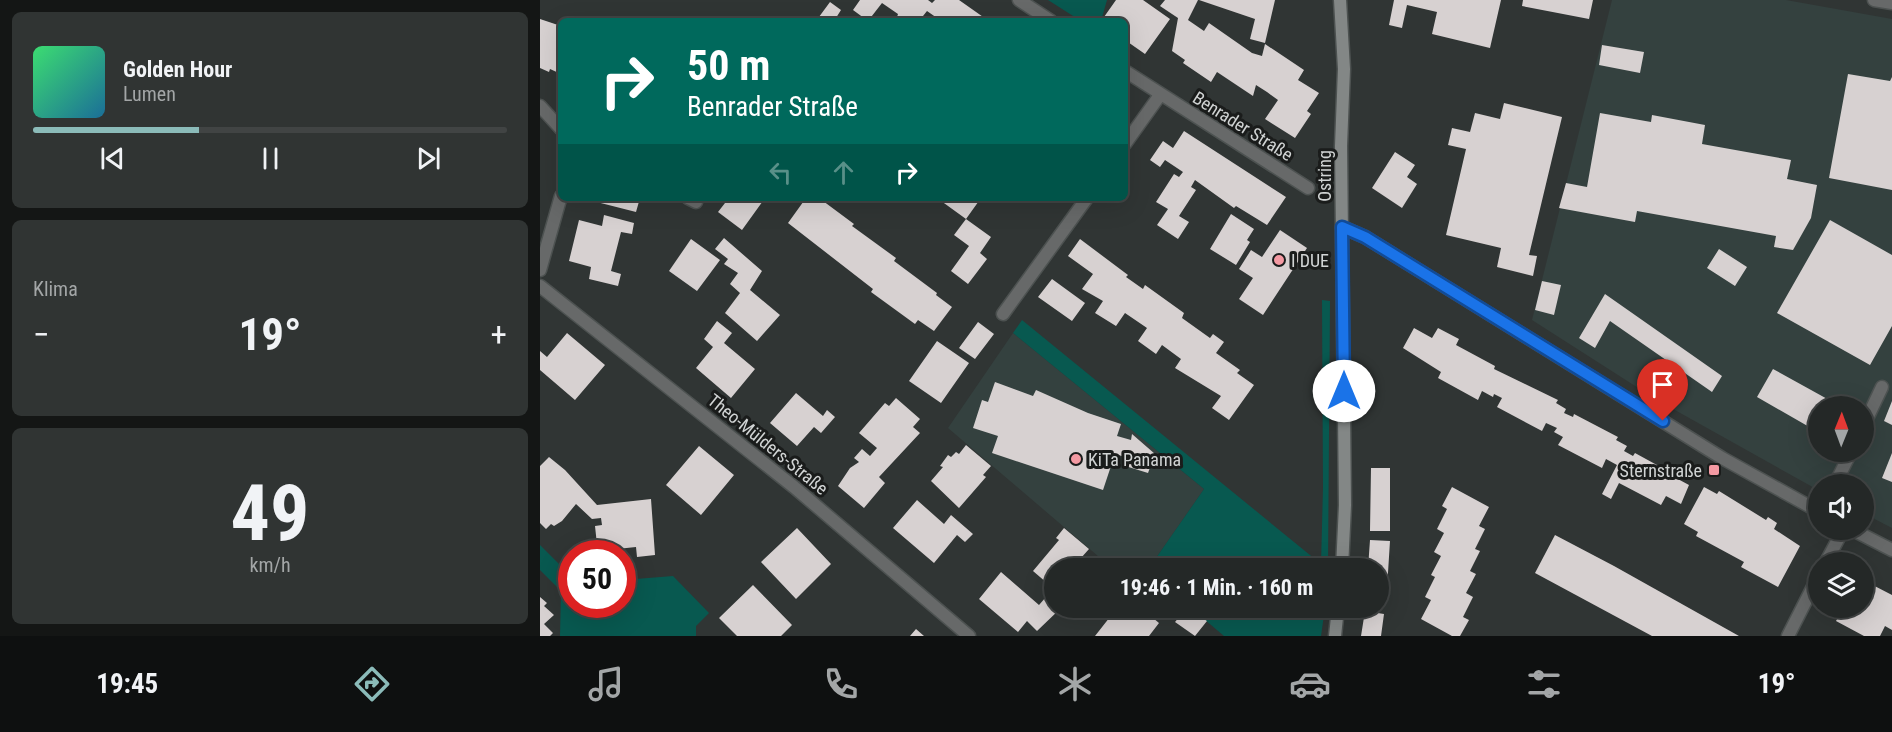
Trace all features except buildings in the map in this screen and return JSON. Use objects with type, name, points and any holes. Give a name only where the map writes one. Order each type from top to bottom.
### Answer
[{"type":"main road","name":"Ostring","points":[[1340,0],[1344,69],[1342,227],[1345,505],[1342,558]]},
{"type":"main road","points":[[1335,636],[1337,618]]},
{"type":"street","points":[[1019,0],[1046,18]]},
{"type":"street","points":[[1874,0],[1892,3]]},
{"type":"street","name":"Benrader Straße","points":[[1128,73],[1308,188]]},
{"type":"street","points":[[1128,140],[1160,95]]},
{"type":"street","points":[[544,110],[558,126]]},
{"type":"street","points":[[540,270],[560,201]]},
{"type":"street","points":[[1004,314],[1085,201]]},
{"type":"street","points":[[1342,227],[1365,237],[1722,458],[1808,505]]},
{"type":"street","name":"Theo-Mülders-Straße","points":[[540,286],[794,487],[969,636]]},
{"type":"street","points":[[1874,404],[1882,387]]},
{"type":"street","points":[[1872,540],[1892,550]]},
{"type":"street","points":[[1788,636],[1808,597]]},
{"type":"shaded area","points":[[1612,0],[1786,0],[1892,19],[1892,528],[1874,519],[1874,474],[1808,474],[1808,484],[1657,400],[1532,320]]},
{"type":"shaded area","name":"KiTa Panama","points":[[1013,333],[1204,489],[1156,558],[1100,558],[948,428]]},
{"type":"green space","points":[[1048,0],[1107,0],[1102,18],[1076,18]]},
{"type":"green space","points":[[1322,300],[1330,301],[1328,558],[1321,558]]},
{"type":"green space","points":[[1022,320],[1314,558],[1156,558],[1204,489],[1013,333]]},
{"type":"green space","points":[[540,545],[558,563],[558,588],[540,570]]},
{"type":"green space","points":[[673,576],[709,613],[696,626],[696,636],[560,636],[560,618],[636,618],[636,579]]},
{"type":"green space","points":[[1203,618],[1324,618],[1321,636],[1224,636]]},
{"type":"place","name":"I DUE","points":[[1279,260]]},
{"type":"place","name":"KiTa Panama","points":[[1076,459]]},
{"type":"place","name":"Sternstraße","points":[[1714,470]]},
{"type":"route","points":[[1344,391],[1342,227],[1365,237],[1663,421]]}]
